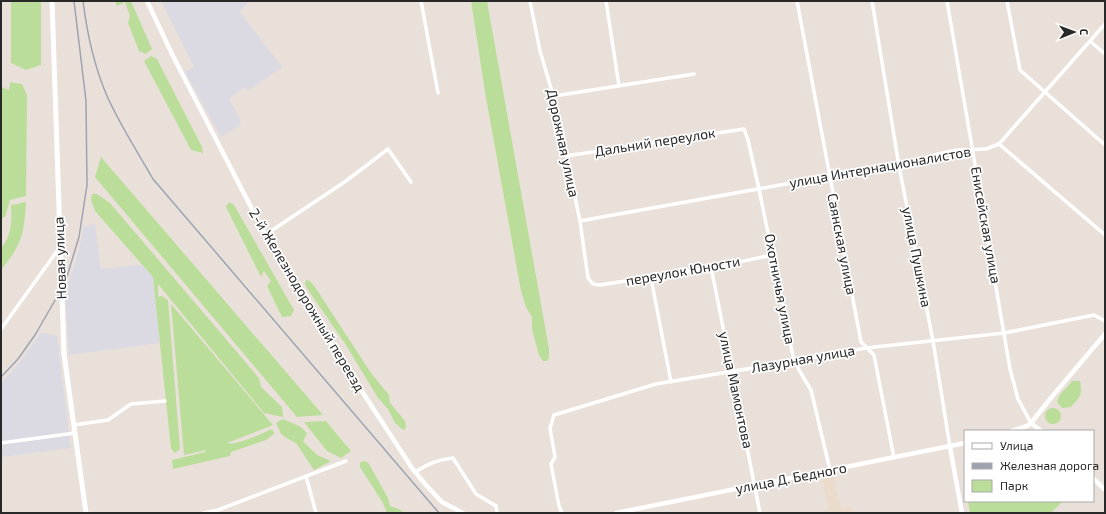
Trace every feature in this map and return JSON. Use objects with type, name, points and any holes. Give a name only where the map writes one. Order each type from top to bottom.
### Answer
[{"type":"main road","name":"Новая улица","points":[[52,1],[64,354],[86,513]]},
{"type":"street","name":"2-й Железнодорожный переезд","points":[[147,1],[172,54],[265,235],[333,347],[415,472],[442,502],[464,513]]},
{"type":"street","points":[[421,1],[438,93]]},
{"type":"street","name":"Дорожная улица","points":[[530,1],[540,51],[554,96],[580,221],[588,278],[593,284]]},
{"type":"street","points":[[606,1],[619,86]]},
{"type":"street","name":"Саянская улица","points":[[797,1],[861,342],[874,355],[894,458]]},
{"type":"street","name":"улица Пушкина","points":[[872,1],[899,166],[933,341],[962,513]]},
{"type":"street","name":"Енисейская улица","points":[[947,1],[1004,333],[1018,399],[1031,423]]},
{"type":"street","points":[[1007,1],[1020,70],[1105,145]]},
{"type":"street","points":[[1105,24],[999,144],[1105,235]]},
{"type":"street","points":[[1090,41],[1105,54]]},
{"type":"street","points":[[554,96],[694,74]]},
{"type":"street","name":"Дальний переулок","points":[[566,156],[744,128]]},
{"type":"street","name":"Охотничья улица","points":[[744,128],[759,189],[793,356],[799,370],[811,390],[830,470]]},
{"type":"street","name":"улица Интернационалистов","points":[[580,221],[830,176],[899,166],[938,154],[973,149],[986,149],[999,144]]},
{"type":"street","points":[[265,235],[346,181],[388,149],[412,182]]},
{"type":"street","points":[[1,328],[60,247]]},
{"type":"street","name":"переулок Юности","points":[[593,284],[600,285],[651,278],[772,255]]},
{"type":"street","name":"улица Мамонтова","points":[[711,267],[760,513]]},
{"type":"street","points":[[651,278],[671,382]]},
{"type":"street","name":"Лазурная улица","points":[[562,513],[559,506],[551,464],[555,457],[550,428],[554,415],[656,384],[866,348],[1004,333],[1094,315],[1105,321]]},
{"type":"street","points":[[1015,430],[1031,423],[1105,334]]},
{"type":"street","points":[[74,425],[108,420],[130,404],[165,401]]},
{"type":"street","points":[[1031,423],[1040,430]]},
{"type":"street","points":[[1,443],[75,433]]},
{"type":"street","name":"улица Д. Бедного","points":[[616,513],[964,443]]},
{"type":"street","points":[[415,472],[446,458],[453,458],[476,494],[496,506],[497,513]]},
{"type":"street","points":[[204,513],[218,510],[346,461]]},
{"type":"street","points":[[306,476],[316,513]]},
{"type":"street","points":[[1094,479],[1105,490]]},
{"type":"shaded area","points":[[161,1],[249,1],[240,12],[282,67],[248,91],[245,87],[229,99],[241,120],[239,122],[241,125],[221,137],[185,72],[194,67]]},
{"type":"shaded area","points":[[95,224],[101,269],[139,265],[143,266],[153,277],[160,343],[69,355],[65,292],[77,257],[84,226]]},
{"type":"shaded area","points":[[41,333],[57,335],[71,448],[1,457],[1,383],[20,362]]},
{"type":"shaded area","points":[[833,475],[841,508],[850,506],[852,513],[822,512],[829,510],[821,477]]},
{"type":"green space","points":[[11,1],[41,1],[41,65],[26,70],[11,63]]},
{"type":"green space","points":[[115,1],[131,1],[152,49],[146,54],[139,51],[128,23],[130,16],[125,2],[117,6]]},
{"type":"green space","points":[[471,1],[487,1],[549,349],[549,358],[547,361],[543,361],[539,355],[532,329],[532,317],[526,307],[521,291],[486,98]]},
{"type":"green space","points":[[151,56],[157,59],[202,147],[203,153],[191,150],[144,61]]},
{"type":"green space","points":[[10,82],[22,84],[27,95],[26,196],[10,200],[5,217],[1,218],[1,87],[9,90]]},
{"type":"green space","points":[[101,157],[323,415],[297,417],[95,177]]},
{"type":"green space","points":[[92,194],[97,194],[110,203],[259,378],[261,387],[282,407],[283,417],[264,413],[158,284],[158,297],[162,296],[168,300],[180,449],[175,453],[171,449],[153,277],[95,211],[91,200]]},
{"type":"green space","points":[[26,202],[21,239],[18,246],[1,270],[1,248],[9,233],[11,222],[11,205]]},
{"type":"green space","points":[[229,202],[234,205],[294,310],[291,316],[282,317],[267,286],[271,281],[264,271],[261,277],[226,207]]},
{"type":"green space","points":[[306,280],[310,281],[315,287],[371,373],[389,395],[390,403],[405,421],[405,430],[395,423],[388,409],[378,398],[344,342],[306,287]]},
{"type":"green space","points":[[171,304],[273,425],[227,443],[237,443],[271,429],[275,433],[266,440],[231,452],[230,456],[173,469],[172,460],[205,452],[206,450],[184,455]]},
{"type":"green space","points":[[1072,381],[1080,381],[1080,396],[1071,407],[1062,408],[1057,402],[1058,399],[1061,393]]},
{"type":"green space","points":[[1050,408],[1056,408],[1061,413],[1059,422],[1056,424],[1050,424],[1045,419],[1045,413]]},
{"type":"green space","points":[[283,419],[301,427],[307,433],[303,441],[317,455],[331,461],[314,470],[296,443],[281,434],[276,423]]},
{"type":"green space","points":[[326,421],[351,451],[341,458],[327,451],[304,422]]},
{"type":"green space","points":[[363,461],[369,464],[388,498],[390,506],[401,510],[403,513],[387,513],[383,503],[360,467],[360,463]]},
{"type":"green space","points":[[968,502],[1062,502],[1051,513],[970,513]]},
{"type":"railway","points":[[1,377],[18,359],[35,335],[65,283],[79,237],[87,185],[86,101],[74,1]]},
{"type":"railway","points":[[83,1],[92,49],[102,85],[117,117],[153,179],[439,513]]}]
